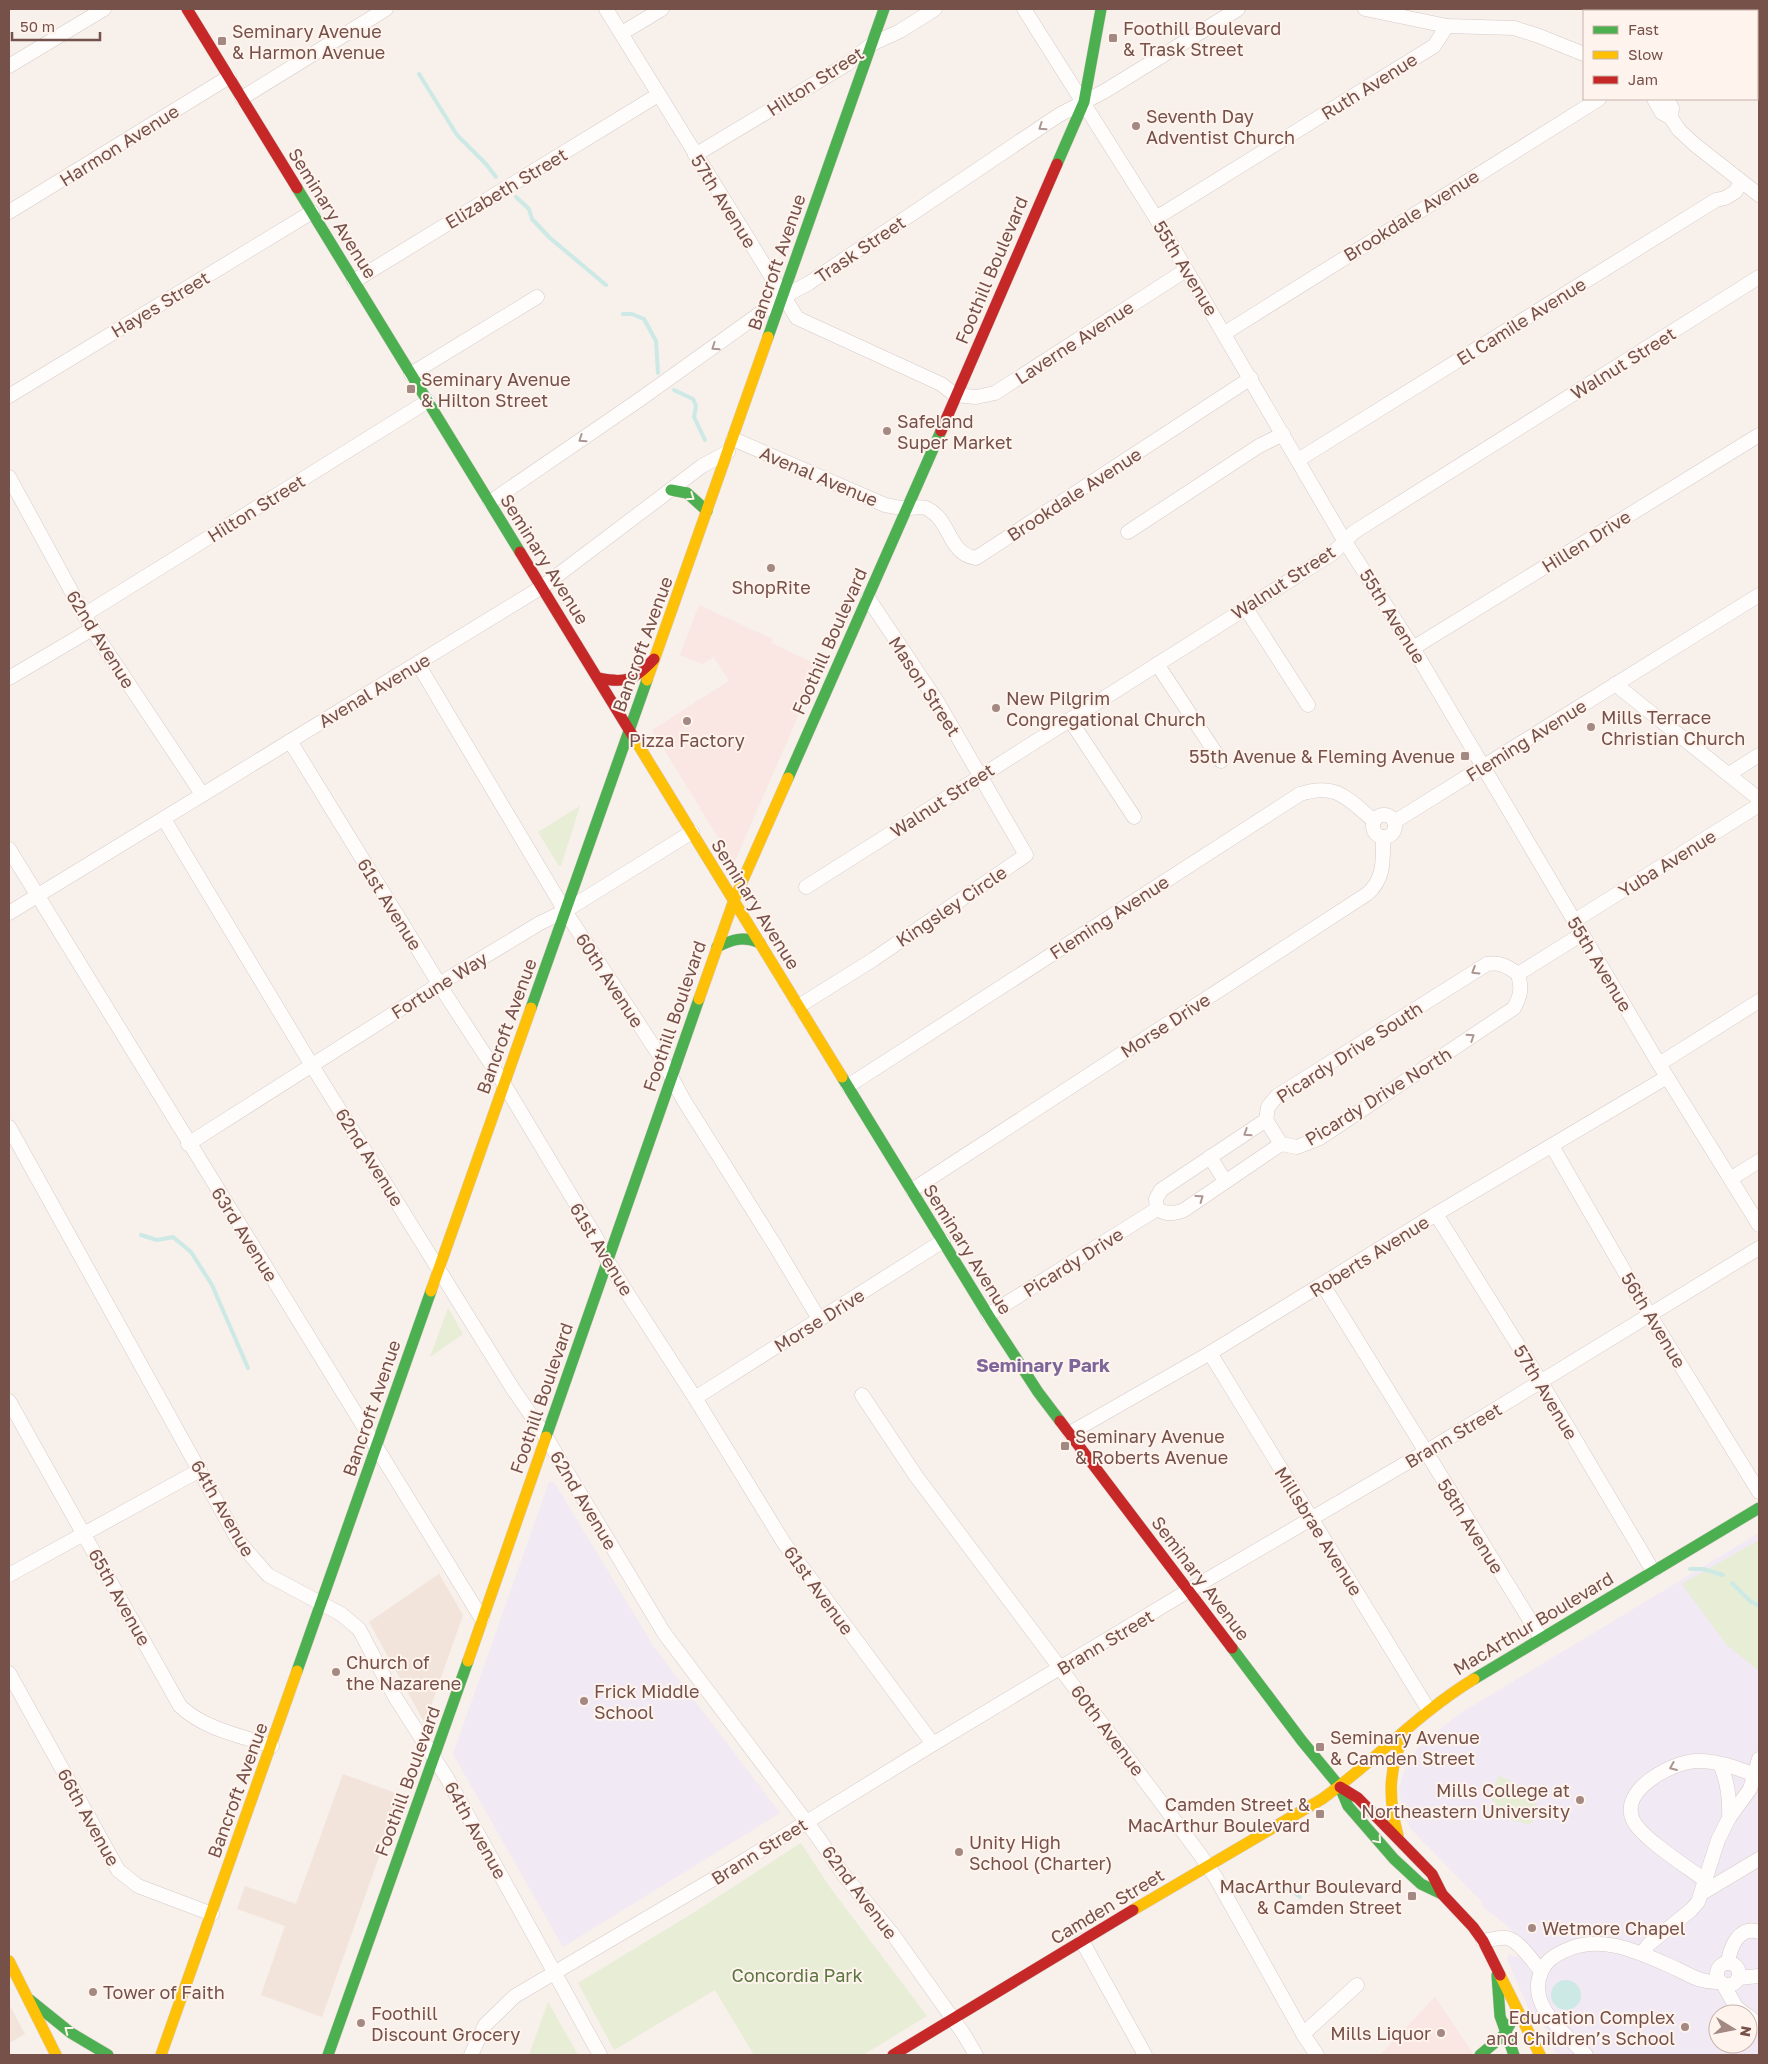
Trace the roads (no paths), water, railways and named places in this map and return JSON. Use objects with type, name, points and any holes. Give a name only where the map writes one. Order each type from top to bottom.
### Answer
[{"type":"street","points":[[9,66],[104,9]]},
{"type":"street","name":"Seminary Avenue","points":[[187,9],[988,1315],[1038,1392],[1302,1741],[1340,1787]]},
{"type":"street","points":[[242,98],[386,9]]},
{"type":"street","name":"57th Avenue","points":[[606,9],[797,318],[941,384],[955,395]]},
{"type":"street","points":[[622,33],[662,9]]},
{"type":"street","name":"Bancroft Avenue","points":[[161,2055],[272,1746],[439,1266],[657,656],[884,9]]},
{"type":"street","name":"Hilton Street","points":[[695,155],[847,64],[872,44],[900,31],[935,9]]},
{"type":"street","name":"55th Avenue","points":[[1024,9],[1156,218],[1225,333],[1344,540],[1413,648],[1659,1064],[1732,1178],[1759,1225]]},
{"type":"street","name":"Foothill Boulevard","points":[[328,2055],[734,900],[1084,102],[1101,9]]},
{"type":"street","name":"Trask Street","points":[[490,502],[639,400],[783,297],[809,283],[1059,115],[1105,91],[1238,9]]},
{"type":"street","points":[[1365,9],[1447,26],[1514,28],[1583,54]]},
{"type":"street","name":"Ruth Avenue","points":[[1156,218],[1434,46],[1447,26]]},
{"type":"street","name":"Harmon Avenue","points":[[9,212],[229,77]]},
{"type":"street","name":"Elizabeth Street","points":[[354,281],[658,95]]},
{"type":"street","name":"Brookdale Avenue","points":[[1225,333],[1597,100]]},
{"type":"street","points":[[1655,100],[1662,113],[1671,118],[1679,130],[1694,144],[1741,183],[1759,195]]},
{"type":"street","points":[[1668,100],[1672,108],[1671,118]]},
{"type":"street","name":"El Camile Avenue","points":[[1298,460],[1716,200],[1735,192],[1741,183]]},
{"type":"street","name":"Hayes Street","points":[[9,396],[312,212]]},
{"type":"street","name":"Laverne Avenue","points":[[955,395],[976,397],[995,393],[1186,270]]},
{"type":"street","name":"Walnut Street","points":[[806,887],[1333,552],[1354,532],[1759,277]]},
{"type":"street","points":[[411,374],[537,297]]},
{"type":"street","name":"Brookdale Avenue","points":[[907,508],[922,506],[929,509],[938,516],[959,551],[966,557],[976,558],[1251,378]]},
{"type":"street","name":"Hilton Street","points":[[84,614],[428,401]]},
{"type":"street","points":[[1128,532],[1259,446],[1283,434]]},
{"type":"street","name":"Hillen Drive","points":[[1413,648],[1759,435]]},
{"type":"street","name":"Avenal Avenue","points":[[9,913],[542,587],[731,446],[885,505],[907,508]]},
{"type":"street","name":"62nd Avenue","points":[[11,485],[92,629],[202,794]]},
{"type":"street","points":[[671,490],[688,493],[708,511]]},
{"type":"street","name":"Fleming Avenue","points":[[1394,822],[1759,595]]},
{"type":"street","name":"Mason Street","points":[[868,598],[938,703],[981,775]]},
{"type":"street","points":[[1246,607],[1308,705]]},
{"type":"street","points":[[9,678],[92,629]]},
{"type":"street","points":[[598,678],[628,682],[657,656]]},
{"type":"street","name":"60th Avenue","points":[[418,664],[565,910],[672,1077],[683,1099],[819,1319]]},
{"type":"street","points":[[1157,664],[1221,761]]},
{"type":"street","points":[[1615,684],[1759,799]]},
{"type":"street","points":[[1070,720],[1134,817]]},
{"type":"street","name":"61st Avenue","points":[[290,741],[504,1084],[597,1239],[607,1260],[784,1543],[933,1744]]},
{"type":"street","points":[[1729,774],[1759,755]]},
{"type":"street","name":"Kingsley Circle","points":[[799,1006],[874,959],[1026,856],[981,775]]},
{"type":"street","name":"Fleming Avenue","points":[[848,1086],[1300,794],[1313,790],[1328,790],[1341,794],[1374,820]]},
{"type":"street","name":"Yuba Avenue","points":[[1574,921],[1759,806]]},
{"type":"street","points":[[1383,814],[1394,822],[1392,834],[1383,837],[1374,832],[1374,820],[1383,814]]},
{"type":"street","name":"62nd Avenue","points":[[164,819],[312,1064],[439,1266],[513,1389],[546,1437],[664,1633],[843,1874],[894,1936],[953,2018],[976,2055]]},
{"type":"street","name":"Fortune Way","points":[[188,1144],[440,984],[692,832]]},
{"type":"street","name":"Morse Drive","points":[[912,1190],[1367,894],[1380,880],[1383,837]]},
{"type":"street","name":"63rd Avenue","points":[[9,849],[188,1144],[482,1619]]},
{"type":"street","points":[[1518,974],[1582,934]]},
{"type":"street","points":[[717,948],[732,939],[749,938],[760,943]]},
{"type":"street","name":"Picardy Drive South","points":[[1157,1209],[1156,1199],[1161,1190],[1266,1120],[1268,1107],[1277,1096],[1487,964],[1496,962],[1506,965],[1518,974]]},
{"type":"street","name":"Picardy Drive North","points":[[1157,1209],[1164,1214],[1174,1214],[1184,1210],[1282,1144],[1297,1147],[1320,1138],[1514,1008],[1521,992],[1518,974]]},
{"type":"street","points":[[1659,1064],[1759,1000]]},
{"type":"street","name":"Roberts Avenue","points":[[1070,1433],[1210,1353],[1436,1214],[1667,1077]]},
{"type":"street","points":[[1266,1120],[1282,1144]]},
{"type":"street","name":"64th Avenue","points":[[9,1127],[239,1542],[255,1562],[280,1582],[341,1614],[359,1629],[395,1697],[434,1757],[556,1972],[600,2055]]},
{"type":"street","name":"56th Avenue","points":[[1552,1146],[1649,1314],[1759,1492]]},
{"type":"street","points":[[1210,1157],[1225,1181]]},
{"type":"street","points":[[1732,1178],[1759,1161]]},
{"type":"street","name":"Picardy Drive","points":[[988,1315],[1157,1209]]},
{"type":"street","name":"57th Avenue","points":[[1436,1214],[1541,1382],[1653,1571]]},
{"type":"street","name":"Morse Drive","points":[[695,1398],[943,1241]]},
{"type":"street","name":"Brann Street","points":[[471,2055],[485,2025],[515,1996],[732,1868],[933,1744],[1188,1591],[1425,1452],[1759,1248]]},
{"type":"street","name":"58th Avenue","points":[[1323,1285],[1541,1638]]},
{"type":"street","name":"Millsbrae Avenue","points":[[1210,1353],[1428,1709]]},
{"type":"street","name":"60th Avenue","points":[[862,1395],[916,1476],[1062,1668],[1208,1865],[1303,2034],[1317,2055]]},
{"type":"street","name":"65th Avenue","points":[[9,1401],[180,1706],[189,1715],[203,1723],[272,1746]]},
{"type":"street","points":[[9,1575],[200,1470]]},
{"type":"street","name":"MacArthur Boulevard","points":[[1340,1787],[1428,1709],[1452,1692],[1759,1508]]},
{"type":"street","name":"66th Avenue","points":[[9,1673],[118,1870],[138,1886],[212,1914]]},
{"type":"street","points":[[1398,1838],[1391,1808],[1389,1781],[1400,1741],[1408,1726]]},
{"type":"street","points":[[1642,1953],[1649,1944],[1698,1902],[1712,1855],[1728,1818],[1750,1789],[1759,1759]]},
{"type":"street","points":[[1704,1887],[1633,1821],[1630,1807],[1635,1793],[1660,1773],[1673,1766],[1695,1761],[1708,1761],[1755,1775]]},
{"type":"street","points":[[1720,1764],[1728,1789],[1728,1818]]},
{"type":"street","points":[[1340,1787],[1358,1798],[1398,1838],[1432,1874],[1442,1894],[1473,1926],[1483,1941],[1537,2051]]},
{"type":"street","points":[[1340,1787],[1348,1806],[1404,1869],[1421,1884],[1442,1894]]},
{"type":"street","name":"Camden Street","points":[[893,2055],[1340,1787]]},
{"type":"street","points":[[1704,1887],[1759,1859]]},
{"type":"street","points":[[1734,2004],[1717,1975],[1718,1968],[1728,1963],[1735,1940],[1744,1932],[1753,1930],[1759,1932]]},
{"type":"street","points":[[1483,1941],[1499,1938],[1514,1942],[1541,1971]]},
{"type":"street","points":[[1082,1941],[1145,2055]]},
{"type":"street","points":[[1586,2055],[1551,2019],[1540,2004],[1537,1986],[1541,1971],[1550,1958],[1580,1945],[1598,1943],[1642,1953],[1706,1983],[1732,1984],[1738,1978],[1759,1976]]},
{"type":"street","points":[[9,1961],[56,2055]]},
{"type":"street","points":[[1728,1963],[1737,1968],[1738,1978]]},
{"type":"street","points":[[1497,1972],[1497,2007],[1504,2036],[1514,2055]]},
{"type":"street","points":[[1303,2034],[1357,1985]]},
{"type":"street","points":[[30,2000],[71,2033],[108,2055]]},
{"type":"street","points":[[1480,2055],[1504,2036],[1512,2017],[1512,2001]]},
{"type":"street","points":[[1504,2036],[1537,2051]]},
{"type":"water","points":[[1566,1980],[1572,1981],[1580,1989],[1580,2001],[1572,2009],[1566,2010],[1560,2009],[1552,2001],[1551,1995],[1552,1989],[1560,1981]]},
{"type":"waterway","points":[[419,74],[457,135],[486,164],[496,177]]},
{"type":"waterway","points":[[516,197],[529,209],[532,219],[550,238],[606,285]]},
{"type":"waterway","points":[[623,314],[632,314],[644,319],[656,341],[658,373]]},
{"type":"waterway","points":[[674,390],[693,399],[696,406],[694,417],[705,440]]},
{"type":"waterway","points":[[141,1235],[157,1240],[173,1237],[191,1252],[212,1285],[248,1368]]},
{"type":"waterway","points":[[1690,1569],[1703,1569],[1723,1575]]},
{"type":"waterway","points":[[1732,1583],[1750,1601],[1759,1606]]},
{"type":"waterway","points":[[1272,1885],[1289,1889],[1300,1897]]},
{"type":"place","name":"Foothill Boulevard & Trask Street","points":[[1113,38]]},
{"type":"place","name":"Seminary Avenue & Harmon Avenue","points":[[222,41]]},
{"type":"place","name":"Seventh Day Adventist Church","points":[[1136,126]]},
{"type":"place","name":"Seminary Avenue & Hilton Street","points":[[411,389]]},
{"type":"place","name":"Safeland Super Market","points":[[887,431]]},
{"type":"place","name":"ShopRite","points":[[771,568]]},
{"type":"place","name":"New Pilgrim Congregational Church","points":[[996,708]]},
{"type":"place","name":"Pizza Factory","points":[[687,721]]},
{"type":"place","name":"Mills Terrace Christian Church","points":[[1591,727]]},
{"type":"place","name":"55th Avenue & Fleming Avenue","points":[[1465,756]]},
{"type":"place","name":"Seminary Avenue & Roberts Avenue","points":[[1065,1446]]},
{"type":"place","name":"Church of the Nazarene","points":[[336,1672]]},
{"type":"place","name":"Frick Middle School","points":[[584,1701]]},
{"type":"place","name":"Seminary Avenue & Camden Street","points":[[1320,1747]]},
{"type":"place","name":"Mills College at Northeastern University","points":[[1580,1800]]},
{"type":"place","name":"Camden Street & MacArthur Boulevard","points":[[1320,1814]]},
{"type":"place","name":"Unity High School (Charter)","points":[[959,1852]]},
{"type":"place","name":"MacArthur Boulevard & Camden Street","points":[[1412,1896]]},
{"type":"place","name":"Wetmore Chapel","points":[[1532,1928]]},
{"type":"place","name":"Tower of Faith","points":[[93,1992]]},
{"type":"place","name":"Foothill Discount Grocery","points":[[361,2023]]},
{"type":"place","name":"Education Complex and Children’s School","points":[[1685,2027]]},
{"type":"place","name":"Mills Liquor","points":[[1441,2033]]},
{"type":"district","name":"Seminary Park","points":[[1043,1364]]},
{"type":"park label","name":"Concordia Park","points":[[797,1975]]}]
